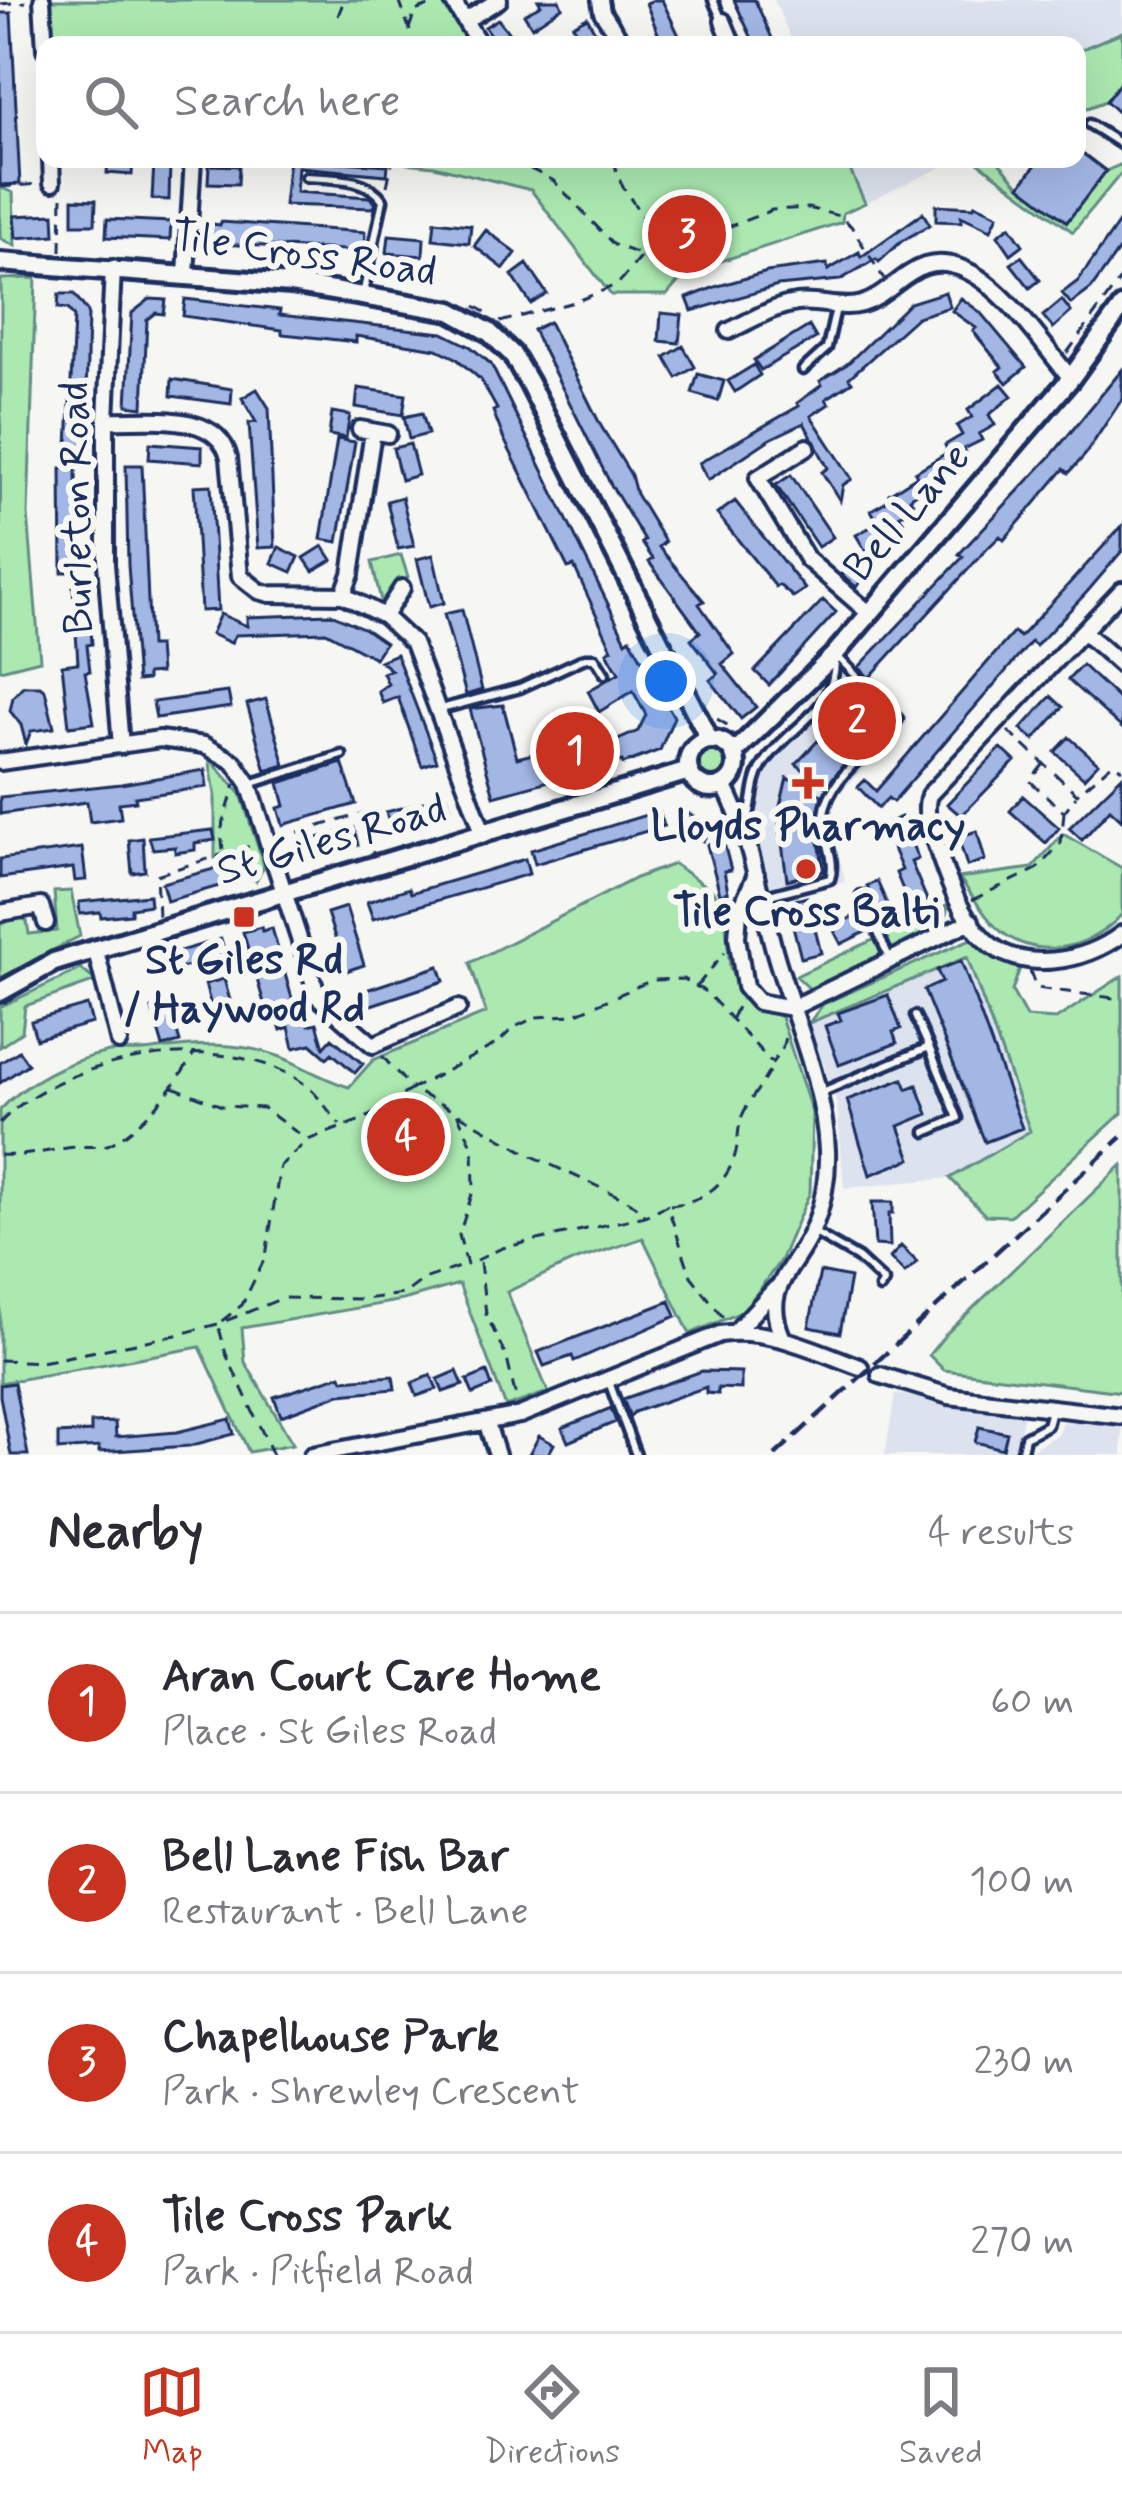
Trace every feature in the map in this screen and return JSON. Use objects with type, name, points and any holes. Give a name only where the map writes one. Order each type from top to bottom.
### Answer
[{"type":"street","points":[[42,0],[44,36]]},
{"type":"street","points":[[466,20],[499,0]]},
{"type":"street","points":[[600,0],[618,36]]},
{"type":"street","points":[[446,1],[476,36]]},
{"type":"street","points":[[723,21],[729,36]]},
{"type":"street","points":[[51,168],[52,183]]},
{"type":"street","points":[[186,274],[192,168]]},
{"type":"street","name":"Tile Cross Road","points":[[0,262],[186,274],[363,295],[472,319],[512,354],[709,739]]},
{"type":"street","points":[[729,332],[798,302],[860,305],[928,265],[961,266],[978,274],[1070,378]]},
{"type":"street","name":"Burleton Road","points":[[113,268],[106,565],[121,746]]},
{"type":"street","name":"Bell Lane","points":[[734,753],[836,654],[1070,378],[1122,307]]},
{"type":"street","points":[[106,420],[175,422],[217,433],[230,458],[240,576],[269,594],[343,595],[384,616],[413,643],[484,835]]},
{"type":"street","points":[[343,595],[351,574],[374,432]]},
{"type":"street","points":[[807,447],[758,478],[807,559],[869,613]]},
{"type":"street","points":[[384,616],[402,588]]},
{"type":"street","points":[[1122,590],[926,801],[959,906],[986,942],[1026,958],[1053,961],[1104,948],[1122,934]]},
{"type":"street","points":[[1083,632],[1122,666]]},
{"type":"street","points":[[0,762],[160,739],[204,745],[225,755],[244,777],[318,998],[373,1045],[458,1008]]},
{"type":"street","points":[[709,739],[734,753],[735,772],[724,785],[703,787],[689,771],[691,752],[709,739]]},
{"type":"street","name":"St Giles Road","points":[[0,992],[54,962],[689,771]]},
{"type":"street","points":[[724,785],[744,829],[817,1095],[827,1151],[824,1191],[812,1232],[775,1289],[735,1332]]},
{"type":"street","points":[[756,874],[739,912],[737,937],[746,987],[758,1001],[792,1008],[971,921]]},
{"type":"street","points":[[0,913],[41,906],[46,923]]},
{"type":"street","points":[[96,951],[119,1042]]},
{"type":"street","points":[[775,1289],[776,1323],[783,1339]]},
{"type":"street","points":[[312,1455],[520,1415],[720,1334],[783,1339],[860,1367]]},
{"type":"street","points":[[880,1375],[950,1396],[1122,1416]]},
{"type":"street","points":[[487,1424],[497,1455]]},
{"type":"lane","points":[[713,0],[723,21]]},
{"type":"lane","points":[[1089,124],[1122,145]]},
{"type":"lane","points":[[306,177],[355,181],[375,189],[383,200],[363,295]]},
{"type":"lane","points":[[803,370],[827,348],[836,304]]},
{"type":"lane","points":[[744,829],[752,815],[761,767],[832,691],[836,654]]},
{"type":"lane","points":[[761,898],[830,879],[825,807],[834,789],[898,719],[836,654]]},
{"type":"lane","points":[[440,709],[520,688],[585,658],[595,658],[605,674]]},
{"type":"lane","points":[[244,777],[342,755]]},
{"type":"lane","points":[[861,895],[890,960]]},
{"type":"lane","points":[[915,1016],[958,1118],[926,1132]]},
{"type":"lane","points":[[817,1095],[928,1047]]},
{"type":"lane","points":[[812,1232],[858,1258],[884,1282],[880,1288]]},
{"type":"lane","points":[[609,1382],[636,1455]]},
{"type":"lane","points":[[1021,1455],[1025,1438],[1047,1425],[1051,1410]]},
{"type":"path","points":[[0,4],[42,0]]},
{"type":"path","points":[[338,16],[344,0]]},
{"type":"path","points":[[400,0],[412,36]]},
{"type":"path","points":[[409,29],[415,11],[446,1]]},
{"type":"path","points":[[383,200],[391,168]]},
{"type":"path","points":[[529,168],[554,181],[614,245],[636,253],[705,236],[772,210],[808,208],[839,216],[851,226],[890,287]]},
{"type":"path","points":[[616,168],[620,187],[648,222],[651,248]]},
{"type":"path","points":[[0,188],[62,184],[61,265]]},
{"type":"path","points":[[464,302],[500,323],[618,284],[651,248]]},
{"type":"path","points":[[998,722],[1077,794]]},
{"type":"path","points":[[959,906],[1037,869],[1061,843],[1064,812],[1077,794],[1113,763],[1122,769]]},
{"type":"path","points":[[1044,764],[1030,781],[1064,812]]},
{"type":"path","points":[[224,852],[221,831],[244,777]]},
{"type":"path","points":[[696,987],[737,937]]},
{"type":"path","points":[[1026,958],[1036,988],[1122,999]]},
{"type":"path","points":[[218,1324],[242,1305],[266,1256],[280,1166],[308,1140],[365,1118],[536,1017],[573,1015],[652,980],[683,980],[696,987],[772,1063]]},
{"type":"path","points":[[731,1020],[746,987]]},
{"type":"path","points":[[0,1360],[40,1363],[218,1324],[283,1298],[364,1299],[404,1294],[424,1279],[502,1248],[645,1216],[667,1205],[694,1204],[724,1178],[735,1157],[742,1116],[782,1049],[792,1008]]},
{"type":"path","points":[[373,1045],[412,1089],[532,1156],[631,1202],[645,1216]]},
{"type":"path","points":[[0,1123],[18,1104],[92,1071],[159,1054],[210,1052],[267,1067],[304,1084],[340,1126]]},
{"type":"path","points":[[0,1156],[31,1157],[74,1147],[107,1146],[131,1130],[172,1086],[194,1053]]},
{"type":"path","points":[[172,1086],[222,1106],[263,1108],[308,1140]]},
{"type":"path","points":[[458,1113],[473,1147],[474,1188],[459,1235],[467,1265]]},
{"type":"path","points":[[667,1205],[691,1276],[735,1332]]},
{"type":"path","points":[[480,1260],[486,1314],[507,1359],[520,1415]]},
{"type":"path","points":[[218,1324],[226,1354],[273,1455]]},
{"type":"shaded area","points":[[774,0],[1122,0],[1122,32],[1086,47],[1086,36],[790,36]]},
{"type":"shaded area","points":[[849,168],[940,168],[865,203]]},
{"type":"shaded area","points":[[848,663],[907,723],[837,796],[833,806],[831,819],[845,882],[773,900],[749,807],[755,772]]},
{"type":"shaded area","points":[[966,957],[1030,1132],[950,1178],[844,1188],[837,1104],[809,1023]]},
{"type":"shaded area","points":[[895,1394],[1024,1414],[1015,1455],[885,1455]]},
{"type":"shaded area","points":[[1062,1422],[1122,1426],[1122,1455],[1031,1455],[1032,1449],[1058,1434]]},
{"type":"green space","points":[[52,0],[440,0],[463,36],[52,36]]},
{"type":"green space","points":[[1122,32],[1122,85],[1106,101],[1086,109],[1086,47]]},
{"type":"green space","points":[[1122,164],[1122,172],[1073,232],[986,168],[1004,168],[1067,222],[1106,171]]},
{"type":"green space","points":[[442,168],[849,168],[865,203],[843,213],[842,222],[687,272],[667,295],[611,295],[531,190]]},
{"type":"green space","points":[[0,187],[13,193],[15,246],[0,238]]},
{"type":"green space","points":[[36,278],[28,514],[40,660],[0,670],[1,279]]},
{"type":"green space","points":[[401,555],[408,577],[392,598],[381,601],[372,562]]},
{"type":"green space","points":[[712,747],[723,751],[727,762],[723,773],[712,777],[701,773],[697,762],[701,751]]},
{"type":"green space","points":[[209,758],[241,794],[264,866],[256,881],[244,853],[215,858],[215,794]]},
{"type":"green space","points":[[1063,834],[1122,868],[1122,914],[1094,937],[1077,944],[1060,948],[1025,945],[994,925],[959,878],[1032,868]]},
{"type":"green space","points":[[674,864],[714,892],[725,914],[730,967],[741,999],[781,1017],[812,1113],[810,1192],[780,1261],[744,1311],[690,1334],[643,1238],[574,1261],[507,1292],[548,1392],[506,1407],[459,1284],[403,1300],[242,1328],[245,1362],[293,1444],[249,1452],[200,1347],[0,1383],[0,1110],[22,1090],[91,1057],[200,1045],[265,1052],[349,1087],[373,1060],[486,1013],[470,963],[636,878]]},
{"type":"green space","points":[[71,891],[80,936],[0,978],[0,925],[18,916],[27,921],[29,934],[57,931],[54,892]]},
{"type":"green space","points":[[948,905],[944,926],[814,993],[796,976]]},
{"type":"green space","points":[[971,939],[1020,968],[1012,991],[1026,1017],[1056,1019],[1122,976],[1122,1113],[1010,1216],[985,1215],[950,1178],[1030,1131],[967,957],[809,1023],[823,1004]]},
{"type":"green space","points":[[81,969],[96,981],[25,1006],[22,1032],[0,1047],[0,1007]]},
{"type":"green space","points":[[1122,1165],[1122,1392],[944,1370],[929,1355],[945,1335]]},
{"type":"building","points":[[538,0],[559,0],[562,7],[532,27],[524,14],[541,5]]},
{"type":"building","points":[[662,0],[679,36],[659,36],[646,3]]},
{"type":"building","points":[[734,0],[755,0],[771,36],[751,36]]},
{"type":"building","points":[[0,13],[11,13],[20,184],[0,185]]},
{"type":"building","points":[[587,17],[597,36],[579,36],[573,25]]},
{"type":"building","points":[[498,19],[510,36],[490,36],[485,27]]},
{"type":"building","points":[[1122,80],[1122,116],[1106,101]]},
{"type":"building","points":[[1086,156],[1106,171],[1067,222],[1020,186],[1033,168],[1086,168]]},
{"type":"building","points":[[107,168],[132,168],[132,175],[107,173]]},
{"type":"building","points":[[154,168],[170,168],[169,200],[152,199]]},
{"type":"building","points":[[209,168],[239,168],[238,184],[208,183]]},
{"type":"building","points":[[288,168],[298,168],[296,192],[369,197],[375,202],[374,208],[284,205]]},
{"type":"building","points":[[309,168],[388,168],[387,175]]},
{"type":"building","points":[[73,199],[96,200],[95,224],[73,224]]},
{"type":"building","points":[[975,204],[998,215],[991,230],[961,216],[961,222],[936,221],[936,205]]},
{"type":"building","points":[[923,213],[930,225],[879,262],[876,259],[840,280],[778,286],[692,311],[687,298],[715,287],[767,272],[827,264],[828,270],[859,252],[861,257]]},
{"type":"building","points":[[54,214],[55,235],[16,238],[14,216]]},
{"type":"building","points":[[1122,218],[1122,246],[1091,289],[1071,304],[1062,293],[1078,281]]},
{"type":"building","points":[[107,219],[171,222],[170,240],[106,237]]},
{"type":"building","points":[[435,221],[471,225],[469,243],[433,239]]},
{"type":"building","points":[[205,223],[365,232],[364,251],[199,243]]},
{"type":"building","points":[[1010,226],[1023,245],[1011,254],[998,235]]},
{"type":"building","points":[[486,230],[516,253],[504,269],[474,246]]},
{"type":"building","points":[[389,235],[424,238],[423,256],[387,253]]},
{"type":"building","points":[[1021,256],[1040,280],[1030,288],[1011,264]]},
{"type":"building","points":[[527,264],[547,294],[531,304],[512,275]]},
{"type":"building","points":[[945,292],[950,307],[917,317],[811,416],[852,479],[843,485],[840,501],[822,472],[828,468],[804,423],[770,439],[708,480],[699,463],[799,406],[822,385],[820,381],[847,364],[910,303]]},
{"type":"building","points":[[59,294],[74,294],[88,312],[85,448],[68,447],[74,317],[68,309],[58,308]]},
{"type":"building","points":[[961,298],[980,312],[1026,367],[1007,383],[997,371],[1002,367],[973,331],[976,328],[952,311]]},
{"type":"building","points":[[150,299],[166,300],[164,314],[156,313],[147,320],[143,407],[127,405],[132,313]]},
{"type":"building","points":[[185,299],[443,333],[491,364],[626,641],[630,638],[674,717],[660,750],[623,764],[494,796],[470,709],[503,705],[517,758],[588,734],[589,739],[608,733],[611,743],[638,731],[646,715],[633,691],[599,712],[588,691],[619,673],[607,652],[612,649],[574,566],[568,568],[503,437],[493,411],[497,409],[481,380],[437,349],[356,336],[356,342],[282,334],[282,330],[183,316]]},
{"type":"building","points":[[1062,300],[1071,312],[1053,328],[1043,316]]},
{"type":"building","points":[[661,313],[682,315],[679,343],[659,341]]},
{"type":"building","points":[[549,322],[665,542],[659,547],[704,601],[699,604],[734,654],[722,664],[756,707],[741,719],[710,680],[718,674],[691,639],[700,632],[649,562],[653,559],[645,541],[611,485],[533,330]]},
{"type":"building","points":[[809,326],[816,338],[761,370],[754,360]]},
{"type":"building","points":[[683,346],[695,367],[677,378],[665,357]]},
{"type":"building","points":[[754,365],[760,375],[735,392],[728,381]]},
{"type":"building","points":[[1122,370],[1122,399],[1085,455],[1069,473],[1064,469],[1004,540],[1000,536],[986,550],[869,678],[859,667],[963,557],[959,554],[1051,456]]},
{"type":"building","points":[[698,374],[724,381],[718,401],[692,393]]},
{"type":"building","points":[[172,379],[232,389],[231,404],[171,396]]},
{"type":"building","points":[[1002,384],[1012,396],[989,415],[995,425],[979,434],[982,440],[964,449],[967,454],[910,498],[915,507],[899,516],[903,521],[883,532],[889,543],[868,555],[856,535],[878,523],[871,510],[892,498],[889,494],[917,476],[915,472],[948,452],[945,445],[962,435],[957,426],[972,417],[968,410]]},
{"type":"building","points":[[358,388],[406,395],[403,415],[356,407]]},
{"type":"building","points":[[257,389],[269,408],[275,547],[258,548],[249,423],[256,422],[242,398]]},
{"type":"building","points":[[332,412],[350,415],[346,438],[329,435]]},
{"type":"building","points":[[422,413],[428,434],[409,439],[404,417]]},
{"type":"building","points":[[337,439],[355,442],[338,542],[321,539]]},
{"type":"building","points":[[150,443],[202,447],[202,463],[149,459]]},
{"type":"building","points":[[410,444],[418,475],[401,480],[393,448]]},
{"type":"building","points":[[126,465],[142,465],[150,646],[158,646],[160,673],[137,681],[128,565]]},
{"type":"building","points":[[61,468],[76,468],[77,572],[62,572]]},
{"type":"building","points":[[791,475],[833,537],[818,547],[776,485]]},
{"type":"building","points":[[211,485],[218,610],[201,611],[194,486]]},
{"type":"building","points":[[402,497],[414,546],[398,549],[387,501]]},
{"type":"building","points":[[735,501],[805,589],[793,597],[776,587],[717,514]]},
{"type":"building","points":[[1122,526],[1122,551],[1087,592],[1036,646],[1031,642],[893,802],[888,798],[878,808],[858,787],[865,780],[876,791],[1014,632],[1020,637]]},
{"type":"building","points":[[323,546],[332,560],[313,571],[304,558]]},
{"type":"building","points":[[279,547],[299,557],[292,572],[272,563]]},
{"type":"building","points":[[433,555],[444,603],[429,607],[417,559]]},
{"type":"building","points":[[857,556],[872,570],[856,587],[841,574]]},
{"type":"building","points":[[88,586],[92,644],[87,645],[90,671],[85,672],[94,723],[69,726],[62,665],[78,663],[73,587]]},
{"type":"building","points":[[823,600],[836,612],[769,685],[755,671]]},
{"type":"building","points":[[462,610],[482,690],[466,695],[444,614]]},
{"type":"building","points":[[220,614],[247,626],[247,617],[331,614],[385,643],[375,658],[326,632],[235,635],[231,643],[211,634]]},
{"type":"building","points":[[396,654],[437,761],[422,766],[398,697],[383,703],[378,691],[388,684],[383,673],[391,670],[380,661]]},
{"type":"building","points":[[1082,665],[1122,702],[1122,728],[1068,680]]},
{"type":"building","points":[[849,679],[888,719],[882,726],[869,715],[838,751],[847,760],[826,787],[796,764],[854,702],[840,689]]},
{"type":"building","points":[[23,686],[45,690],[54,728],[31,731],[26,744],[21,725],[10,711],[13,697]]},
{"type":"building","points":[[228,692],[231,707],[156,718],[153,702]]},
{"type":"building","points":[[1051,696],[1063,707],[1034,740],[1021,729]]},
{"type":"building","points":[[266,699],[285,765],[266,771],[247,704]]},
{"type":"building","points":[[1069,737],[1098,763],[1084,778],[1055,752]]},
{"type":"building","points":[[1001,748],[1015,761],[961,816],[947,804]]},
{"type":"building","points":[[342,763],[356,804],[283,825],[278,808],[285,806],[279,783]]},
{"type":"building","points":[[205,770],[207,787],[135,797],[136,801],[119,803],[121,818],[90,822],[87,802],[0,814],[0,797]]},
{"type":"building","points":[[1122,776],[1122,820],[1110,809],[1082,840],[1069,828]]},
{"type":"building","points":[[787,778],[822,795],[816,824],[824,871],[787,880],[778,814]]},
{"type":"building","points":[[447,796],[451,810],[391,828],[386,812]]},
{"type":"building","points":[[1023,796],[1059,828],[1046,843],[1010,811]]},
{"type":"building","points":[[659,811],[664,826],[535,864],[531,850]]},
{"type":"building","points":[[686,812],[711,826],[703,841],[678,828]]},
{"type":"building","points":[[901,817],[918,859],[911,862],[930,907],[913,914],[896,873],[902,870],[883,825]]},
{"type":"building","points":[[354,828],[358,845],[304,861],[299,843]]},
{"type":"building","points":[[213,830],[215,840],[175,853],[175,847],[153,849],[149,837]]},
{"type":"building","points":[[977,831],[985,860],[967,866],[958,837]]},
{"type":"building","points":[[722,836],[731,870],[724,871],[728,892],[720,894],[707,845]]},
{"type":"building","points":[[143,838],[145,871],[132,873],[129,840]]},
{"type":"building","points":[[82,848],[86,880],[75,881],[73,868],[0,878],[0,859]]},
{"type":"building","points":[[525,859],[529,874],[373,919],[367,902],[409,888],[411,893]]},
{"type":"building","points":[[232,864],[237,881],[167,901],[162,883]]},
{"type":"building","points":[[877,881],[895,922],[885,926],[867,886]]},
{"type":"building","points":[[149,895],[150,905],[131,908],[131,914],[80,914],[79,902]]},
{"type":"building","points":[[807,897],[821,953],[801,958],[787,902]]},
{"type":"building","points":[[346,907],[364,965],[346,971],[327,913]]},
{"type":"building","points":[[861,913],[869,930],[841,944],[832,927]]},
{"type":"building","points":[[261,927],[262,931],[272,928],[295,1009],[304,1006],[309,1025],[317,1023],[324,1047],[332,1038],[363,1064],[355,1073],[332,1053],[327,1058],[311,1044],[294,1048],[289,1027],[281,1030],[277,1018],[269,1020],[243,932]]},
{"type":"building","points":[[221,939],[226,955],[164,973],[159,957]]},
{"type":"building","points":[[961,961],[1022,1128],[985,1142],[924,990],[942,982],[937,970]]},
{"type":"building","points":[[439,966],[444,981],[365,1007],[360,992]]},
{"type":"building","points":[[224,979],[233,1011],[214,1017],[205,984]]},
{"type":"building","points":[[888,995],[901,1029],[893,1032],[897,1043],[839,1065],[825,1026],[841,1020],[838,1013]]},
{"type":"building","points":[[169,1004],[180,1042],[163,1047],[152,1009]]},
{"type":"building","points":[[87,1005],[92,1023],[36,1039],[31,1021]]},
{"type":"building","points":[[19,1051],[28,1064],[0,1083],[0,1063]]},
{"type":"building","points":[[903,1079],[907,1089],[917,1085],[928,1114],[899,1126],[911,1159],[870,1175],[847,1100]]},
{"type":"building","points":[[872,1202],[893,1202],[890,1246],[875,1245]]},
{"type":"building","points":[[901,1246],[917,1262],[905,1273],[890,1258]]},
{"type":"building","points":[[820,1272],[850,1278],[840,1333],[809,1327]]},
{"type":"building","points":[[670,1301],[676,1316],[574,1361],[572,1356],[544,1366],[538,1352]]},
{"type":"building","points":[[457,1371],[463,1385],[443,1392],[438,1379]]},
{"type":"building","points":[[702,1371],[741,1372],[741,1389],[718,1388],[718,1394],[706,1393],[706,1387],[630,1417],[623,1399]]},
{"type":"building","points":[[487,1372],[492,1386],[473,1394],[467,1380]]},
{"type":"building","points":[[341,1375],[343,1380],[393,1376],[395,1389],[340,1394],[281,1416],[274,1397]]},
{"type":"building","points":[[431,1375],[437,1389],[417,1396],[412,1383]]},
{"type":"building","points":[[14,1383],[28,1455],[11,1455],[0,1385]]},
{"type":"building","points":[[611,1408],[616,1422],[568,1442],[562,1428]]},
{"type":"building","points":[[230,1419],[234,1434],[189,1446],[58,1450],[58,1434],[91,1432],[91,1423],[115,1422],[116,1437],[177,1432]]},
{"type":"building","points":[[979,1427],[1007,1433],[1003,1449],[975,1442]]},
{"type":"building","points":[[539,1436],[554,1444],[548,1455],[529,1455]]},
{"type":"railway","points":[[775,1455],[1122,1137]]},
{"type":"place","name":"Chapelhouse Park","points":[[687,234]]},
{"type":"place","name":"Bell Lane Fish Bar","points":[[857,721]]},
{"type":"place","name":"Aran Court Care Home","points":[[575,751]]},
{"type":"place","name":"Lloyds Pharmacy","points":[[808,783]]},
{"type":"place","name":"Tile Cross Balti","points":[[806,869]]},
{"type":"place","name":"St Giles Rd / Haywood Rd","points":[[244,917]]},
{"type":"place","name":"Tile Cross Park","points":[[406,1137]]}]
